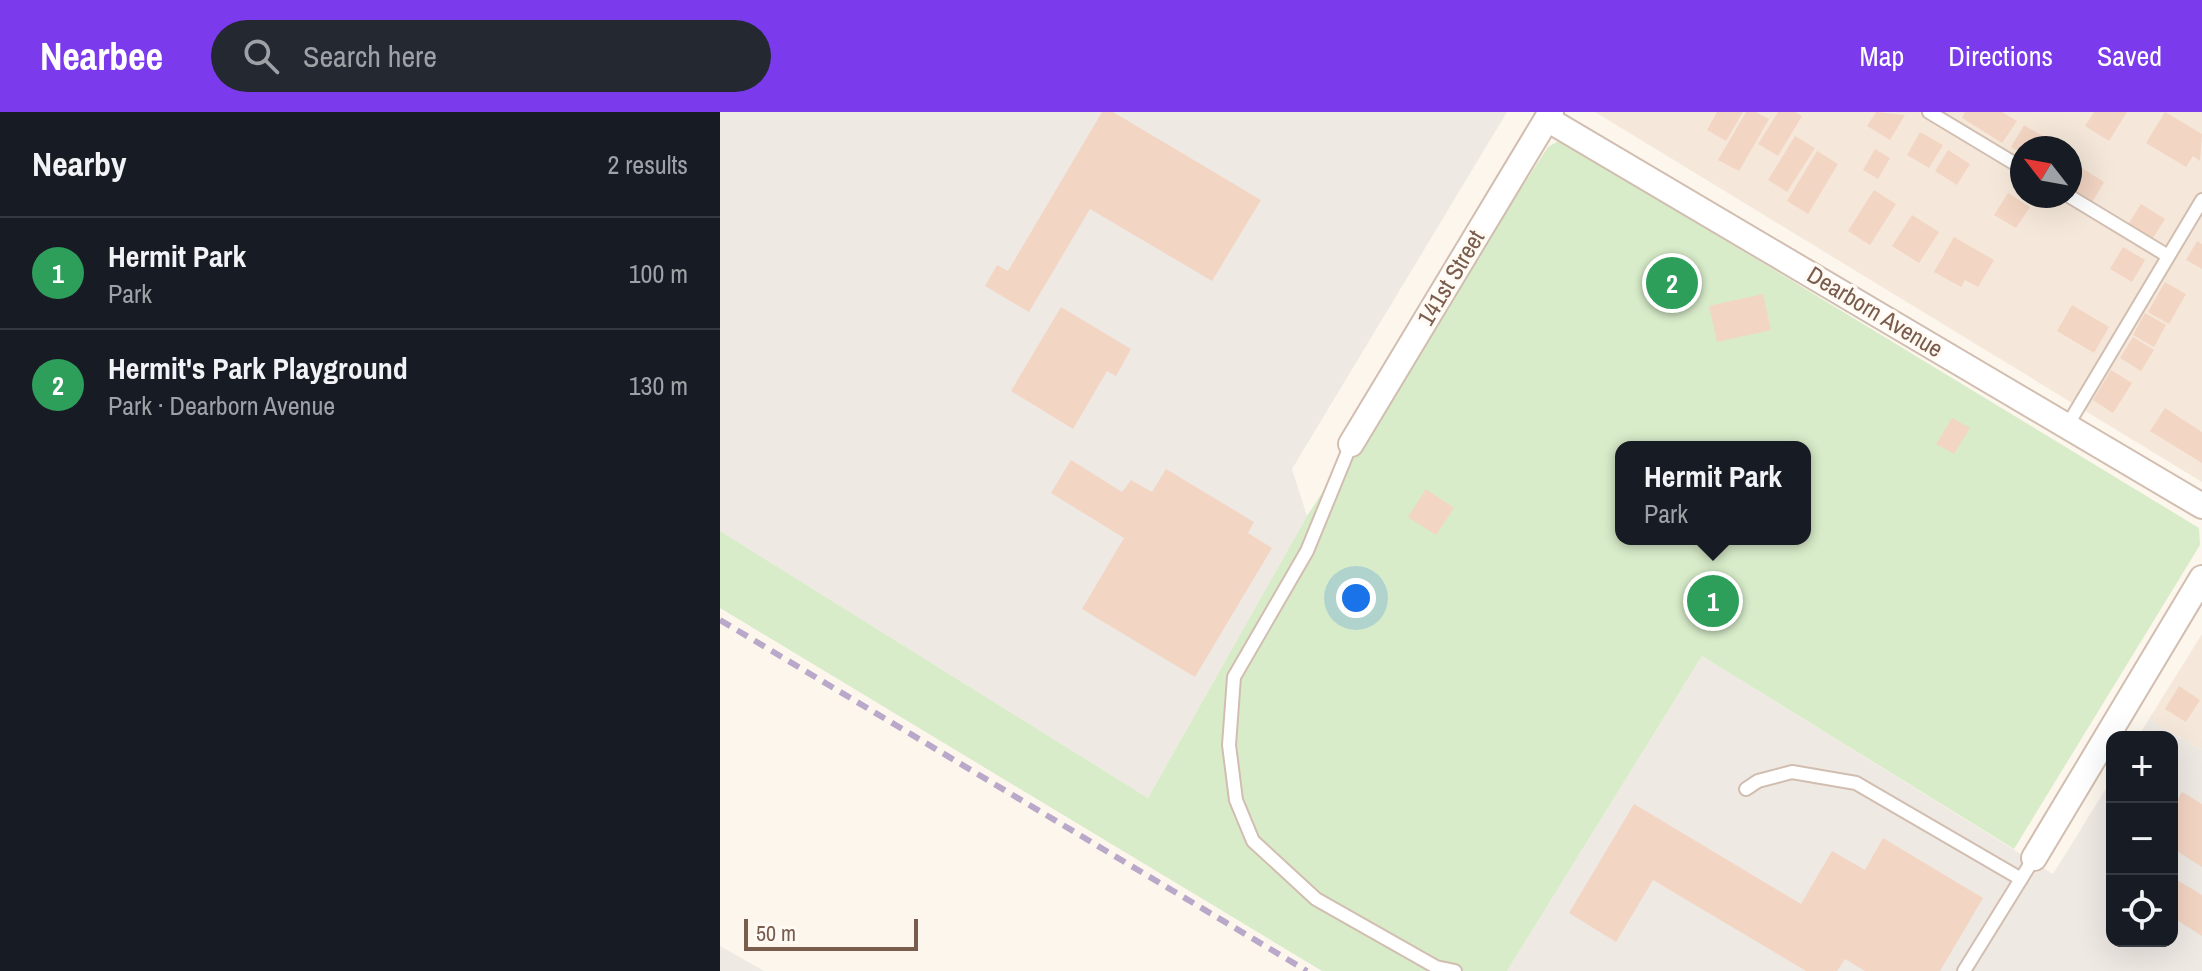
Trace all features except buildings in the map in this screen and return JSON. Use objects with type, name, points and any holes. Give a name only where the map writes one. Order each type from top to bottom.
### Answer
[{"type":"street","name":"Dearborn Avenue","points":[[1549,115],[2202,506]]},
{"type":"street","name":"141st Street","points":[[1351,444],[1549,115]]},
{"type":"street","points":[[2034,858],[2202,578]]},
{"type":"lane","points":[[1929,112],[2010,161]]},
{"type":"lane","points":[[2067,426],[2202,200]]},
{"type":"lane","points":[[2082,204],[2168,256]]},
{"type":"lane","points":[[1351,444],[1307,551],[1234,677],[1229,745],[1236,800],[1253,841],[1316,899],[1436,967],[1455,971]]},
{"type":"lane","points":[[1746,789],[1758,781],[1792,772],[1856,783],[2021,879]]},
{"type":"lane","points":[[1964,971],[2034,858]]},
{"type":"shaded area","points":[[720,112],[1507,112],[1292,469],[1307,516],[1148,798],[720,531]]},
{"type":"shaded area","points":[[1595,112],[2202,112],[2202,482]]},
{"type":"shaded area","points":[[2202,634],[2202,750],[2178,736],[2178,731],[2170,731],[2149,719]]},
{"type":"shaded area","points":[[1702,656],[2053,874],[2106,789],[2106,947],[2178,947],[2178,736],[2202,750],[2202,971],[1507,971]]},
{"type":"shaded area","points":[[2149,719],[2170,731],[2142,731]]},
{"type":"shaded area","points":[[720,946],[764,971],[720,971]]},
{"type":"green space","points":[[1560,140],[2199,528],[2200,545],[2014,849],[1702,656],[1507,971],[1322,971],[720,608],[720,531],[1148,798],[1307,516],[1548,147]]},
{"type":"railway","points":[[720,620],[1307,971]]},
{"type":"place","name":"Hermit's Park Playground","points":[[1672,283]]},
{"type":"place","name":"Hermit Park","points":[[1713,601]]}]
